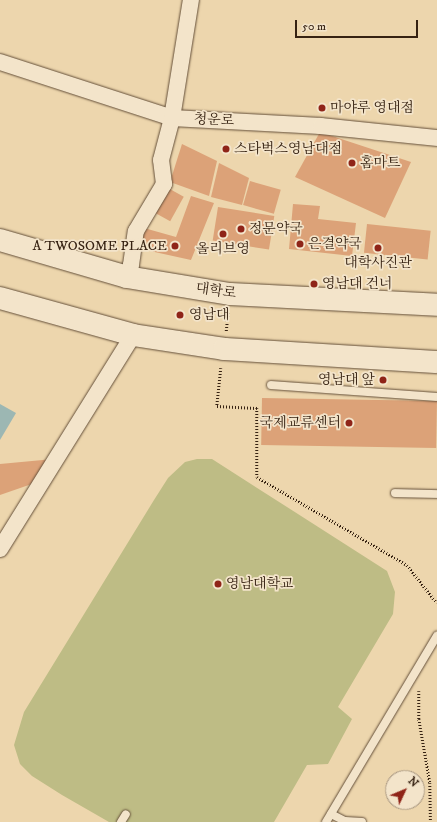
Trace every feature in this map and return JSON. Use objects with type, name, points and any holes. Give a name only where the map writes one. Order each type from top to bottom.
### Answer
[{"type":"main road","name":"대학로","points":[[0,240],[25,249],[127,276],[230,294],[437,306]]},
{"type":"main road","points":[[0,298],[133,335],[224,349],[437,362]]},
{"type":"street","points":[[127,276],[131,265],[136,231],[164,184],[161,160],[172,118],[191,0]]},
{"type":"street","name":"청운로","points":[[0,62],[172,118],[321,126],[437,138]]},
{"type":"street","points":[[0,549],[133,335]]},
{"type":"lane","points":[[271,385],[437,397]]},
{"type":"lane","points":[[395,493],[437,494]]},
{"type":"lane","points":[[326,822],[437,636]]},
{"type":"lane","points":[[121,822],[126,814]]},
{"type":"lane","points":[[331,814],[345,821],[362,822]]},
{"type":"path","points":[[230,294],[217,406],[257,408],[257,477],[407,565],[437,603]]},
{"type":"path","points":[[419,690],[419,719],[430,783],[431,822]]},
{"type":"shaded area","points":[[197,459],[212,459],[387,571],[395,592],[393,614],[338,707],[352,719],[328,764],[307,765],[274,822],[109,822],[32,776],[20,764],[14,745],[24,712],[168,478],[185,462]]},
{"type":"water","points":[[0,404],[16,413],[0,440]]},
{"type":"building","points":[[320,132],[411,162],[385,218],[295,177]]},
{"type":"building","points":[[182,144],[217,161],[209,196],[170,182]]},
{"type":"building","points":[[219,163],[249,178],[242,205],[211,197]]},
{"type":"building","points":[[250,181],[281,190],[274,214],[243,205]]},
{"type":"building","points":[[168,188],[184,197],[170,221],[154,212]]},
{"type":"building","points":[[191,196],[214,203],[191,260],[141,249],[144,228],[176,237]]},
{"type":"building","points":[[293,204],[320,206],[318,219],[356,223],[352,256],[289,249]]},
{"type":"building","points":[[218,207],[274,216],[269,249],[213,241]]},
{"type":"building","points":[[367,224],[431,231],[428,260],[364,253]]},
{"type":"building","name":"국제교류센터","points":[[262,398],[437,401],[436,448],[261,445]]},
{"type":"building","points":[[64,458],[49,478],[0,495],[0,464]]},
{"type":"place","name":"마야루 영대점","points":[[322,108]]},
{"type":"place","name":"스타벅스영남대점","points":[[226,149]]},
{"type":"place","name":"홈마트","points":[[352,163]]},
{"type":"place","name":"정문약국","points":[[241,229]]},
{"type":"place","name":"올리브영","points":[[223,234]]},
{"type":"place","name":"은결약국","points":[[300,244]]},
{"type":"place","name":"A TWOSOME PLACE","points":[[175,246]]},
{"type":"place","name":"대학사진관","points":[[378,248]]},
{"type":"place","name":"영남대 건너","points":[[314,284]]},
{"type":"place","name":"영남대","points":[[180,315]]},
{"type":"place","name":"영남대 앞","points":[[383,380]]},
{"type":"place","name":"국제교류센터","points":[[349,423]]},
{"type":"place","name":"영남대학교","points":[[218,584]]}]
